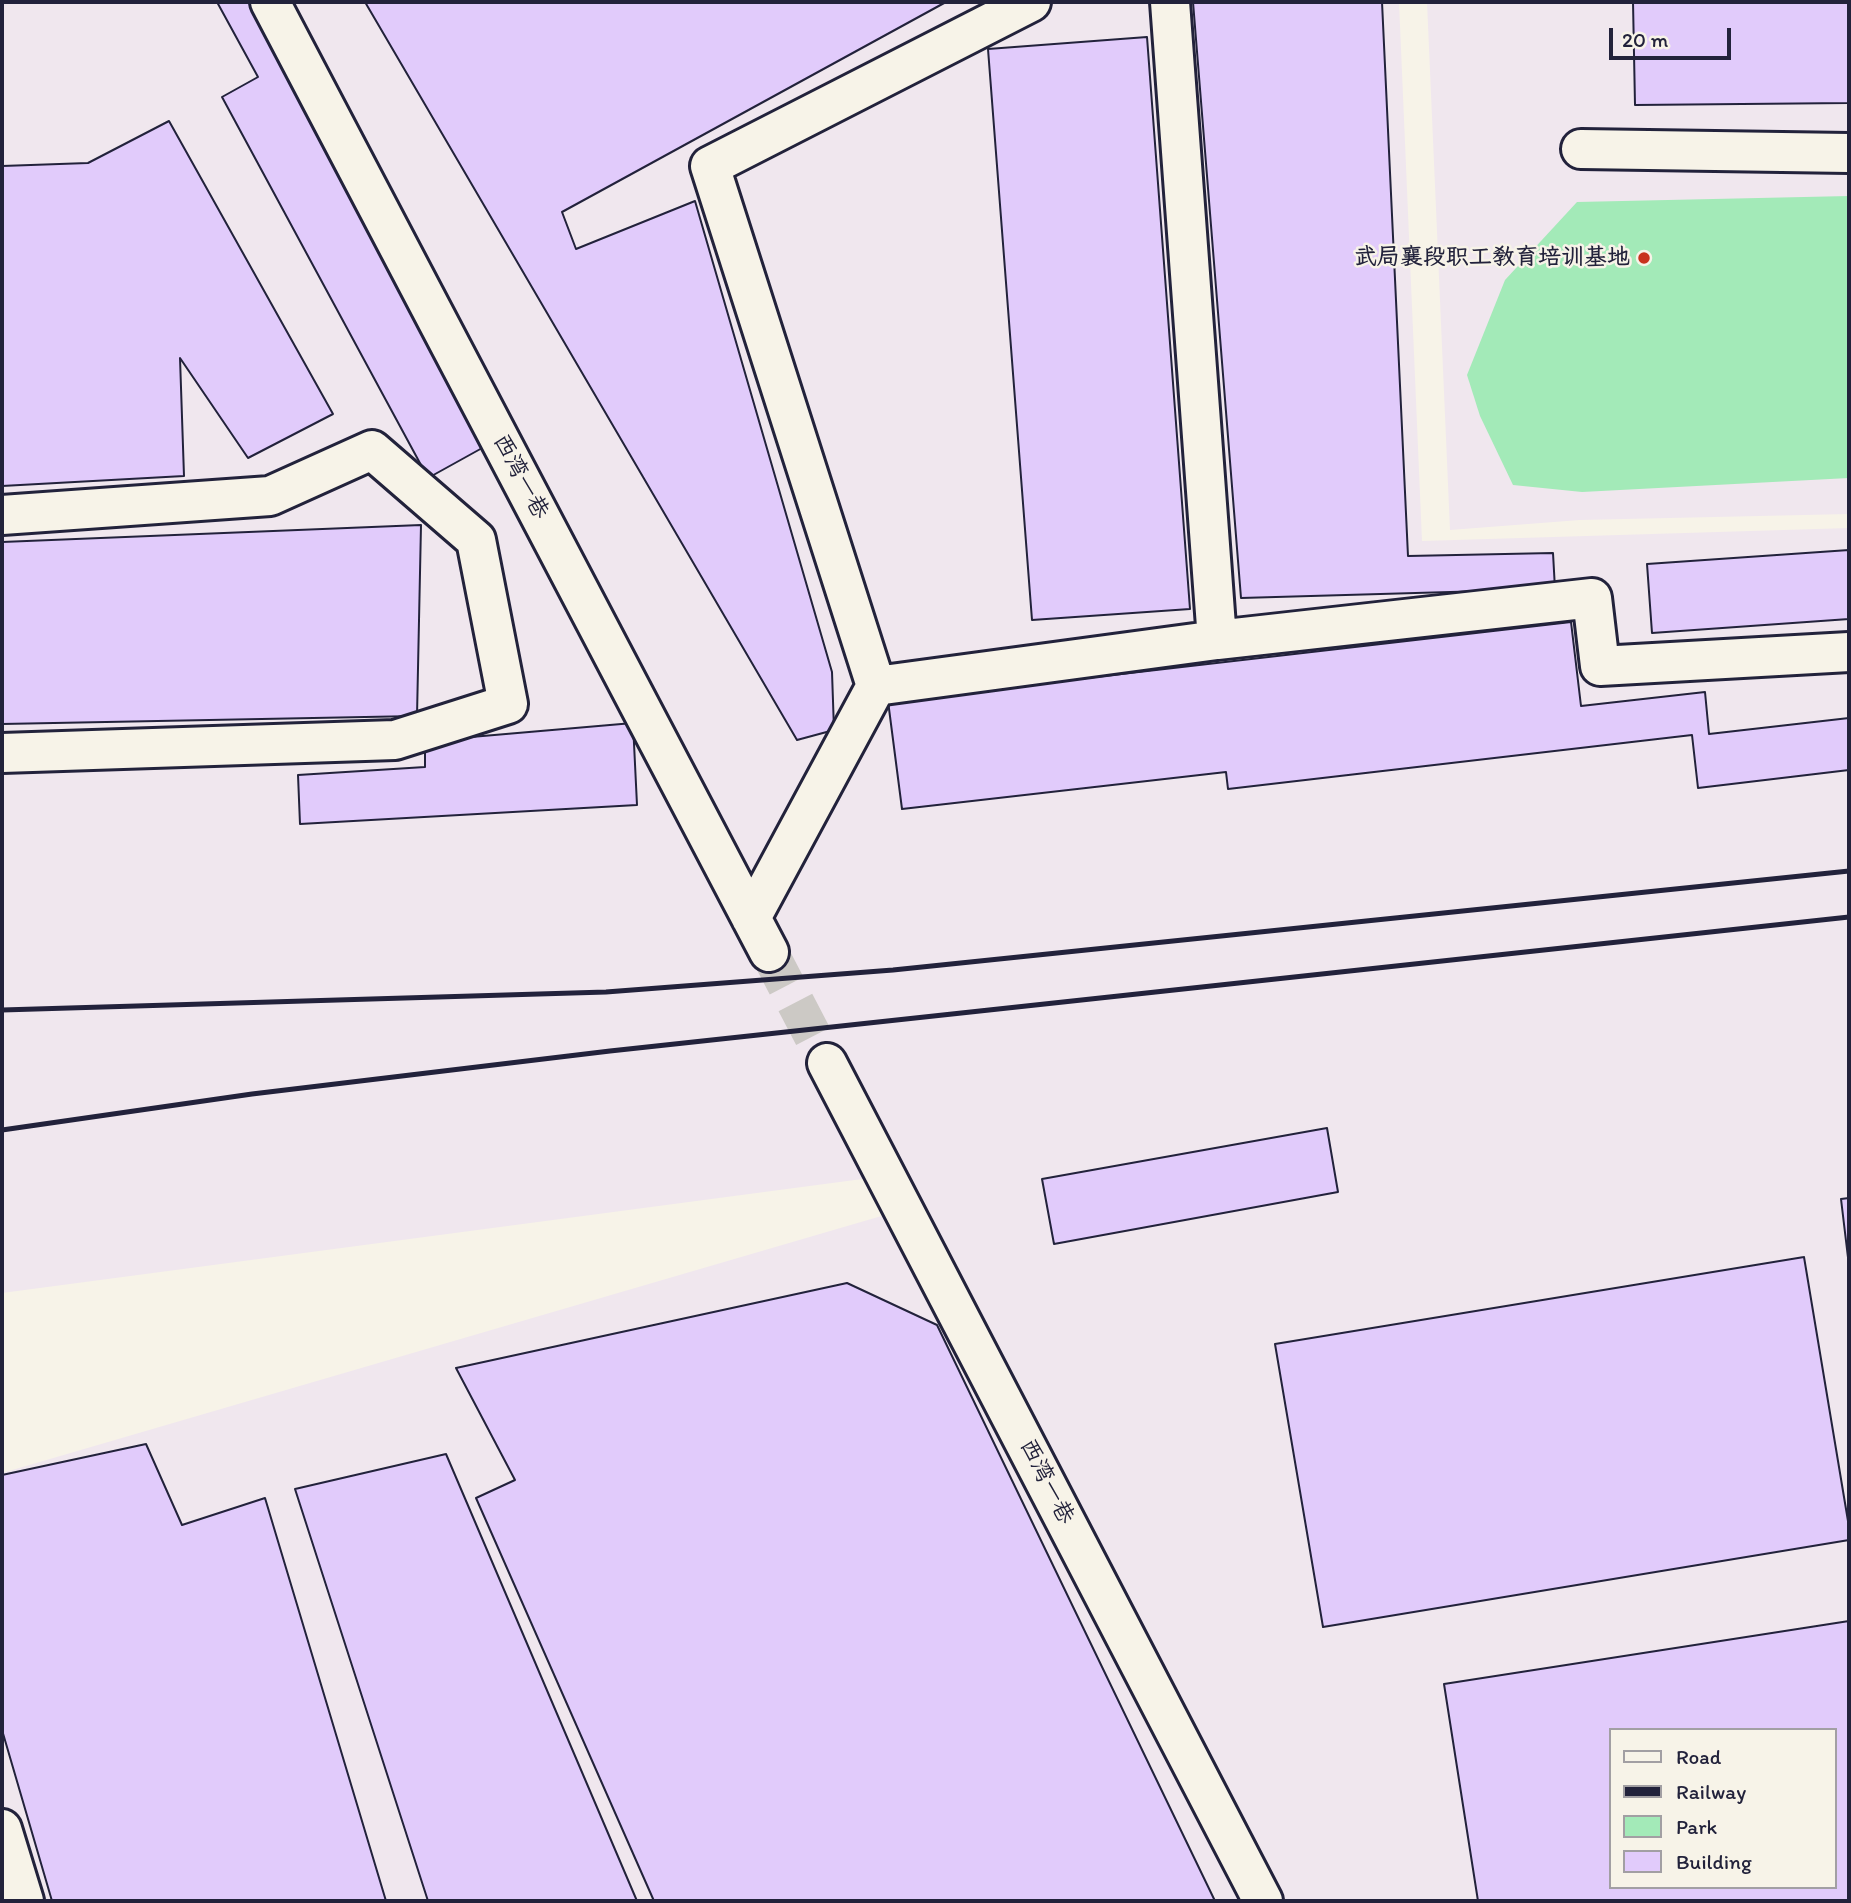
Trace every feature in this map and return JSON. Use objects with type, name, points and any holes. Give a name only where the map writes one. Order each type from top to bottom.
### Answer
[{"type":"street","name":"西湾一巷","points":[[270,2],[769,952]]},
{"type":"street","points":[[751,918],[876,686],[710,166],[1031,2]]},
{"type":"street","points":[[1170,2],[1217,640]]},
{"type":"street","points":[[1581,149],[1849,153]]},
{"type":"street","points":[[2,515],[270,496],[372,450],[476,540],[508,704],[396,740],[2,752]]},
{"type":"street","points":[[876,686],[1217,640],[1592,598],[1600,666],[1849,652]]},
{"type":"street","name":"西湾一巷","points":[[828,1063],[1263,1901]]},
{"type":"street","points":[[2,1829],[24,1901]]},
{"type":"shaded area","points":[[2,2],[1399,2],[1422,541],[1849,528],[1849,1901],[2,1901],[2,1473],[902,1210],[885,1176],[2,1293]]},
{"type":"shaded area","name":"武局襄段职工教育培训基地","points":[[1427,2],[1849,2],[1849,514],[1580,520],[1450,530]]},
{"type":"green space","points":[[1849,196],[1849,478],[1582,492],[1513,485],[1480,416],[1467,375],[1505,280],[1577,202]]},
{"type":"building","points":[[217,2],[254,2],[493,442],[428,478],[222,97],[258,77]]},
{"type":"building","points":[[365,2],[946,2],[562,212],[576,249],[695,201],[832,672],[834,730],[797,740]]},
{"type":"building","points":[[1193,2],[1382,2],[1408,556],[1553,553],[1555,589],[1241,598]]},
{"type":"building","points":[[1633,2],[1849,2],[1849,103],[1635,105]]},
{"type":"building","points":[[1147,37],[1190,609],[1032,620],[988,49]]},
{"type":"building","points":[[169,121],[333,414],[248,458],[180,358],[184,476],[2,486],[2,166],[88,163]]},
{"type":"building","points":[[421,525],[417,716],[2,724],[2,542]]},
{"type":"building","points":[[1849,550],[1849,619],[1652,633],[1647,564]]},
{"type":"building","points":[[1571,622],[1581,706],[1705,692],[1709,734],[1849,718],[1849,770],[1698,788],[1692,735],[1228,789],[1226,772],[902,809],[888,701]]},
{"type":"building","points":[[633,723],[637,805],[300,824],[298,775],[425,767],[425,741]]},
{"type":"building","points":[[1327,1128],[1338,1192],[1054,1244],[1042,1179]]},
{"type":"building","points":[[1849,1198],[1849,1266],[1841,1199]]},
{"type":"building","points":[[1804,1257],[1849,1540],[1323,1627],[1275,1344]]},
{"type":"building","points":[[847,1283],[937,1325],[1215,1901],[654,1901],[476,1498],[515,1480],[456,1368]]},
{"type":"building","points":[[146,1444],[182,1525],[265,1498],[386,1901],[52,1901],[2,1730],[2,1475]]},
{"type":"building","points":[[446,1454],[637,1901],[428,1901],[295,1489]]},
{"type":"building","points":[[1849,1621],[1849,1901],[1478,1901],[1444,1684]]},
{"type":"tunnel","points":[[769,952],[827,1063]]},
{"type":"railway","points":[[2,1010],[606,992],[893,970],[1849,871]]},
{"type":"railway","points":[[2,1130],[252,1094],[610,1051],[1849,917]]},
{"type":"place","name":"武局襄段职工教育培训基地","points":[[1644,258]]}]
